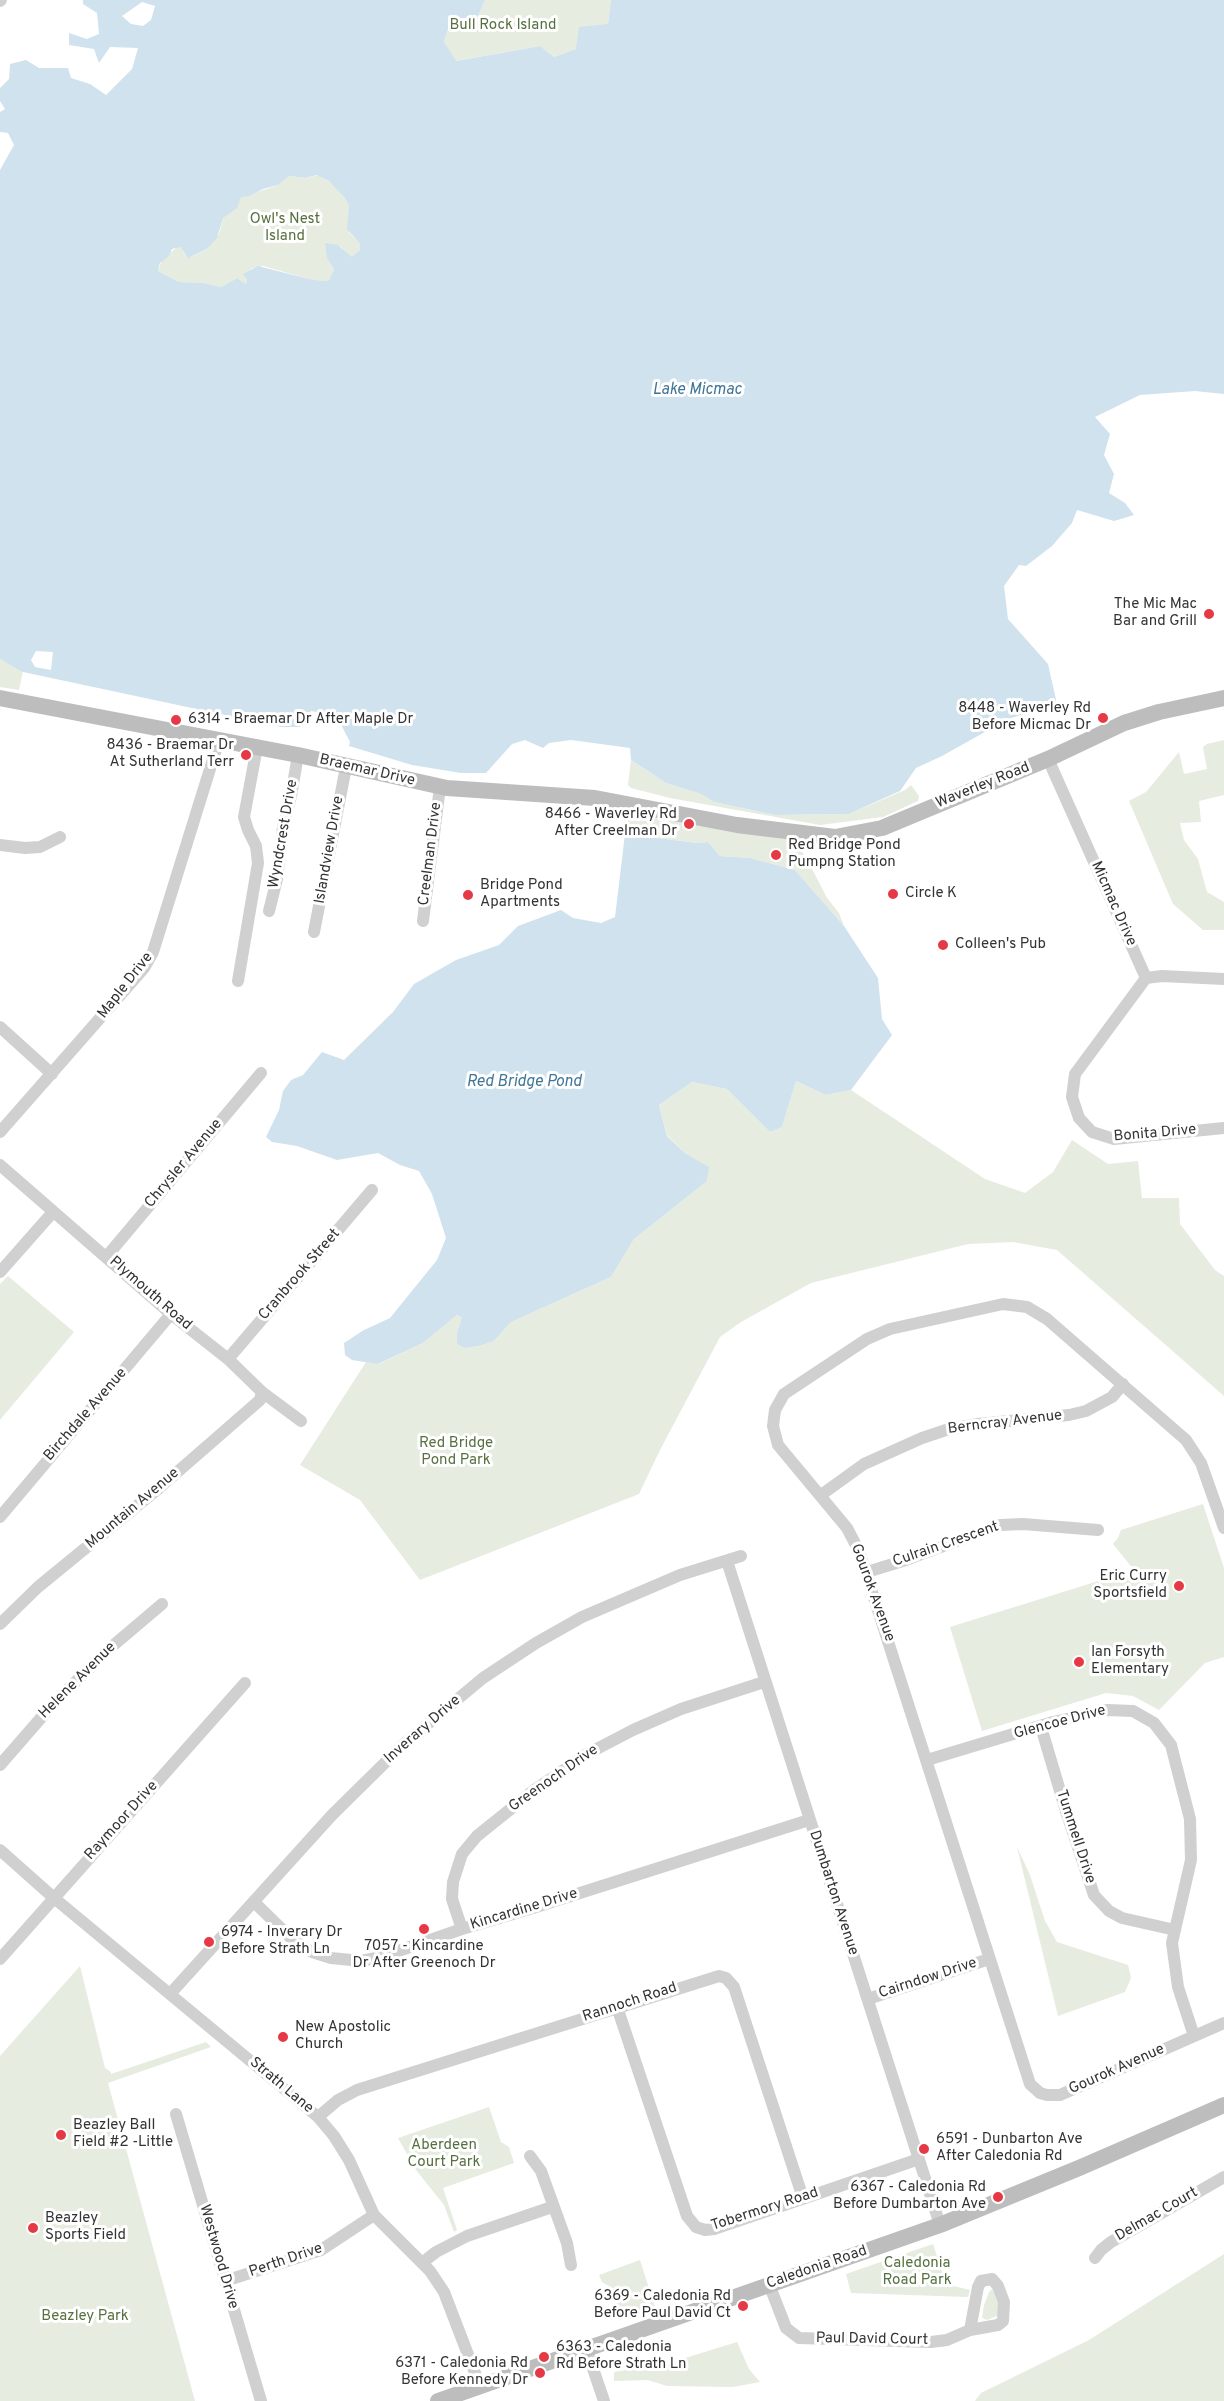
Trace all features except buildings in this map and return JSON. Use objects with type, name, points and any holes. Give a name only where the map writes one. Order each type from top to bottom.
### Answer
[{"type":"main road","name":"Braemar Drive","points":[[0,698],[298,755],[440,786],[595,798],[736,825]]},
{"type":"main road","name":"Waverley Road","points":[[736,825],[804,835],[847,837],[882,828],[1048,759],[1124,723],[1159,712],[1224,699]]},
{"type":"main road","name":"Caledonia Road","points":[[438,2401],[940,2225],[1224,2105]]},
{"type":"street","name":"Maple Drive","points":[[0,1132],[144,968],[153,952],[219,740]]},
{"type":"street","points":[[238,981],[258,863],[256,846],[244,817],[257,747]]},
{"type":"street","name":"Wyndcrest Drive","points":[[269,911],[277,879],[283,827],[298,755]]},
{"type":"street","name":"Micmac Drive","points":[[1048,759],[1146,978]]},
{"type":"street","name":"Islandview Drive","points":[[314,932],[346,767]]},
{"type":"street","name":"Creelman Drive","points":[[423,921],[440,786]]},
{"type":"street","points":[[0,845],[40,847],[60,837]]},
{"type":"street","points":[[1146,978],[1162,976],[1224,979]]},
{"type":"street","name":"Bonita Drive","points":[[1146,978],[1075,1074],[1071,1097],[1079,1118],[1092,1132],[1114,1139],[1224,1128]]},
{"type":"street","points":[[0,1028],[52,1074]]},
{"type":"street","name":"Chrysler Avenue","points":[[107,1256],[261,1073]]},
{"type":"street","name":"Plymouth Road","points":[[0,1165],[171,1314],[228,1359],[262,1392],[301,1421]]},
{"type":"street","name":"Cranbrook Street","points":[[228,1359],[372,1191]]},
{"type":"street","points":[[0,1272],[53,1212]]},
{"type":"street","name":"Gourok Avenue","points":[[1224,1528],[1205,1473],[1195,1452],[1186,1440],[1047,1319],[1027,1306],[1003,1304],[890,1329],[867,1339],[784,1394],[775,1410],[773,1426],[778,1445],[847,1528],[867,1572],[1027,2078],[1035,2089],[1047,2095],[1060,2095],[1224,2023]]},
{"type":"street","name":"Birchdale Avenue","points":[[0,1516],[171,1314]]},
{"type":"street","name":"Berncray Avenue","points":[[821,1495],[864,1464],[930,1435],[978,1424],[1086,1412],[1112,1397],[1123,1384]]},
{"type":"street","name":"Mountain Avenue","points":[[0,1624],[38,1587],[159,1488],[260,1400],[262,1392]]},
{"type":"street","name":"Culrain Crescent","points":[[867,1572],[1000,1525],[1023,1524],[1098,1530]]},
{"type":"street","name":"Inverary Drive","points":[[170,1995],[332,1815],[405,1743],[483,1678],[536,1643],[582,1617],[680,1575],[741,1556]]},
{"type":"street","name":"Dumbarton Avenue","points":[[727,1561],[940,2225]]},
{"type":"street","name":"Helene Avenue","points":[[0,1765],[54,1703],[110,1649],[162,1604]]},
{"type":"street","name":"Greenoch Drive","points":[[462,1929],[453,1899],[453,1882],[462,1854],[477,1836],[533,1791],[587,1754],[681,1709],[764,1682]]},
{"type":"street","name":"Raymoor Drive","points":[[0,1959],[245,1683]]},
{"type":"street","name":"Glencoe Drive","points":[[927,1760],[1096,1712],[1120,1709],[1139,1713],[1154,1723],[1171,1744],[1190,1819],[1192,1839],[1188,1879],[1172,1943],[1176,1981],[1194,2036]]},
{"type":"street","name":"Tummell Drive","points":[[1041,1727],[1066,1811],[1095,1895],[1109,1911],[1122,1918],[1175,1930]]},
{"type":"street","name":"Kincardine Drive","points":[[254,1902],[300,1945],[321,1956],[346,1961],[381,1956],[809,1820]]},
{"type":"street","name":"Strath Lane","points":[[0,1850],[54,1898],[318,2117],[334,2136],[349,2160],[374,2215],[438,2282],[447,2297],[480,2386]]},
{"type":"street","name":"Cairndow Drive","points":[[868,1999],[989,1959]]},
{"type":"street","name":"Rannoch Road","points":[[318,2117],[338,2100],[357,2090],[711,1976],[723,1977],[729,1981],[738,1998],[803,2198]]},
{"type":"street","name":"Tobermory Road","points":[[617,2007],[687,2217],[692,2224],[705,2230],[714,2229],[919,2159]]},
{"type":"street","name":"Westwood Drive","points":[[176,2114],[261,2401]]},
{"type":"street","points":[[530,2156],[541,2171],[552,2207],[567,2243],[571,2265]]},
{"type":"street","name":"Delmac Court","points":[[1095,2258],[1111,2242],[1224,2177]]},
{"type":"street","points":[[422,2263],[466,2235],[552,2207]]},
{"type":"street","name":"Perth Drive","points":[[225,2281],[321,2250],[374,2215]]},
{"type":"street","name":"Paul David Court","points":[[769,2284],[786,2328],[799,2338],[931,2343],[955,2338],[970,2330]]},
{"type":"street","points":[[586,2348],[604,2401]]},
{"type":"green space","name":"Bull Rock Island","points":[[485,0],[611,0],[608,24],[576,49],[554,57],[540,46],[455,61],[444,42],[450,23],[475,23]]},
{"type":"green space","name":"Owl's Nest Island","points":[[319,175],[333,184],[345,198],[349,206],[349,232],[360,244],[360,250],[352,258],[340,246],[325,246],[328,259],[334,269],[329,280],[309,279],[263,266],[253,268],[244,274],[246,284],[237,278],[221,287],[204,283],[179,282],[158,271],[162,260],[177,247],[180,247],[186,256],[190,257],[206,250],[219,234],[223,218],[241,197],[276,186],[289,176],[305,178]]},
{"type":"green space","points":[[0,659],[23,671],[19,690],[0,687]]},
{"type":"green space","points":[[1224,740],[1224,795],[1199,801],[1201,822],[1180,823],[1184,840],[1198,859],[1207,892],[1224,902],[1224,930],[1203,930],[1173,904],[1129,801],[1146,792],[1179,752],[1184,774],[1207,769],[1203,747]]},
{"type":"green space","points":[[631,760],[666,783],[701,794],[714,802],[775,815],[849,814],[905,790],[911,785],[919,796],[918,801],[883,817],[820,825],[670,798],[631,788],[628,785]]},
{"type":"green space","points":[[625,810],[795,841],[827,898],[839,913],[844,926],[795,870],[750,858],[720,856],[708,842],[698,843],[625,834]]},
{"type":"green space","name":"Red Bridge Pond Park","points":[[796,1081],[826,1095],[851,1090],[985,1179],[1025,1193],[1053,1172],[1072,1140],[1108,1164],[1138,1161],[1142,1198],[1179,1198],[1180,1224],[1215,1270],[1224,1276],[1224,1396],[1057,1250],[1013,1242],[968,1244],[811,1283],[741,1322],[720,1337],[639,1494],[420,1580],[360,1500],[300,1465],[366,1362],[379,1364],[423,1343],[457,1315],[463,1316],[461,1323],[465,1348],[494,1341],[511,1322],[611,1277],[634,1239],[707,1181],[708,1167],[685,1153],[667,1135],[659,1105],[692,1082],[727,1089],[770,1132],[782,1127]]},
{"type":"green space","points":[[8,1276],[74,1332],[0,1420],[0,1284]]},
{"type":"green space","points":[[1203,1504],[1224,1568],[1224,1657],[1205,1663],[1159,1710],[1133,1696],[1106,1693],[982,1731],[950,1627],[1134,1570],[1113,1544],[1121,1530]]},
{"type":"green space","points":[[1017,1847],[1030,1875],[1045,1921],[1057,1942],[1128,1965],[1131,1978],[1125,1992],[1058,2016]]},
{"type":"green space","name":"Beazley Park","points":[[80,1966],[105,2068],[111,2074],[206,2042],[211,2047],[108,2083],[195,2401],[0,2401],[0,2056]]},
{"type":"green space","name":"Aberdeen Court Park","points":[[489,2107],[501,2142],[509,2147],[514,2163],[443,2188],[457,2230],[454,2232],[444,2205],[416,2170],[398,2138]]},
{"type":"green space","name":"Caledonia Road Park","points":[[933,2244],[946,2284],[970,2290],[968,2297],[851,2293],[846,2274]]},
{"type":"green space","points":[[1224,2254],[1224,2401],[975,2401],[981,2393],[1089,2340]]},
{"type":"green space","points":[[640,2260],[655,2307],[620,2320],[609,2286],[602,2282],[599,2275]]},
{"type":"green space","points":[[992,2289],[997,2292],[1000,2315],[987,2320],[982,2318],[984,2305]]},
{"type":"green space","points":[[737,2342],[749,2369],[760,2382],[733,2387],[667,2386],[648,2380],[614,2381],[614,2372],[669,2363]]},
{"type":"water","name":"Lake Micmac","points":[[83,0],[485,0],[475,23],[450,23],[444,42],[456,61],[540,46],[554,57],[576,49],[579,27],[608,24],[611,0],[1224,0],[1224,394],[1195,391],[1140,395],[1095,417],[1110,434],[1104,455],[1114,474],[1109,493],[1125,503],[1134,515],[1114,521],[1077,510],[1072,523],[1052,546],[1026,566],[1019,565],[1004,586],[1008,619],[1048,664],[1057,704],[1008,719],[916,768],[900,791],[849,814],[775,815],[714,802],[701,794],[666,783],[631,760],[630,748],[571,740],[549,743],[543,748],[525,740],[512,744],[486,773],[461,773],[412,765],[349,746],[350,742],[336,715],[311,711],[300,727],[281,727],[23,672],[0,659],[0,170],[14,145],[8,133],[0,132],[0,112],[5,109],[0,101],[0,88],[9,79],[10,64],[26,60],[39,68],[68,68],[71,78],[90,84],[106,95],[132,69],[138,48],[110,47],[99,63],[94,49],[69,45],[69,33],[87,39],[99,34],[97,13],[83,4]],"holes":[[[142,2],[155,6],[151,20],[143,26],[131,24],[122,16]],[[317,175],[329,181],[345,198],[349,206],[347,229],[360,244],[360,250],[352,257],[338,245],[325,243],[327,258],[334,269],[329,280],[309,279],[258,266],[243,274],[247,280],[246,284],[237,278],[221,287],[204,283],[179,282],[158,271],[160,263],[169,256],[172,249],[180,247],[188,258],[207,249],[217,238],[223,218],[237,208],[241,197],[278,185],[289,176],[305,178]]]},
{"type":"water","name":"Red Bridge Pond","points":[[625,834],[698,843],[708,842],[720,856],[750,858],[795,870],[844,926],[878,978],[882,1019],[892,1035],[851,1090],[826,1095],[796,1081],[782,1127],[770,1132],[727,1089],[692,1082],[659,1105],[667,1136],[685,1153],[709,1167],[707,1181],[634,1239],[611,1277],[511,1322],[494,1341],[479,1346],[465,1348],[457,1344],[457,1334],[462,1317],[457,1315],[423,1343],[378,1364],[352,1360],[345,1355],[344,1343],[364,1330],[390,1318],[437,1260],[446,1238],[432,1194],[419,1171],[400,1165],[378,1153],[337,1160],[297,1146],[272,1142],[266,1137],[279,1110],[283,1091],[291,1080],[303,1075],[322,1052],[344,1060],[393,1012],[414,984],[456,960],[499,945],[518,926],[561,910],[573,918],[601,923],[615,917]]},
{"type":"pier","points":[[36,651],[53,652],[51,670],[35,667],[31,660]]},
{"type":"place","name":"The Mic Mac Bar and Grill","points":[[1209,614]]},
{"type":"place","name":"8448 - Waverley Rd Before Micmac Dr","points":[[1103,718]]},
{"type":"place","name":"6314 - Braemar Dr After Maple Dr","points":[[176,720]]},
{"type":"place","name":"8436 - Braemar Dr At Sutherland Terr","points":[[246,755]]},
{"type":"place","name":"8466 - Waverley Rd After Creelman Dr","points":[[689,824]]},
{"type":"place","name":"Red Bridge Pond Pumpng Station","points":[[776,855]]},
{"type":"place","name":"Circle K","points":[[893,894]]},
{"type":"place","name":"Bridge Pond Apartments","points":[[468,895]]},
{"type":"place","name":"Colleen's Pub","points":[[943,945]]},
{"type":"place","name":"Eric Curry Sportsfield","points":[[1179,1586]]},
{"type":"place","name":"Ian Forsyth Elementary","points":[[1079,1662]]},
{"type":"place","name":"7057 - Kincardine Dr After Greenoch Dr","points":[[424,1929]]},
{"type":"place","name":"6974 - Inverary Dr Before Strath Ln","points":[[209,1942]]},
{"type":"place","name":"New Apostolic Church","points":[[283,2037]]},
{"type":"place","name":"Beazley Ball Field #2 -Little","points":[[61,2135]]},
{"type":"place","name":"6591 - Dunbarton Ave After Caledonia Rd","points":[[924,2149]]},
{"type":"place","name":"6367 - Caledonia Rd Before Dumbarton Ave","points":[[998,2197]]},
{"type":"place","name":"Beazley Sports Field","points":[[33,2228]]},
{"type":"place","name":"6369 - Caledonia Rd Before Paul David Ct","points":[[743,2306]]},
{"type":"place","name":"6363 - Caledonia Rd Before Strath Ln","points":[[544,2357]]},
{"type":"place","name":"6371 - Caledonia Rd Before Kennedy Dr","points":[[540,2373]]}]
